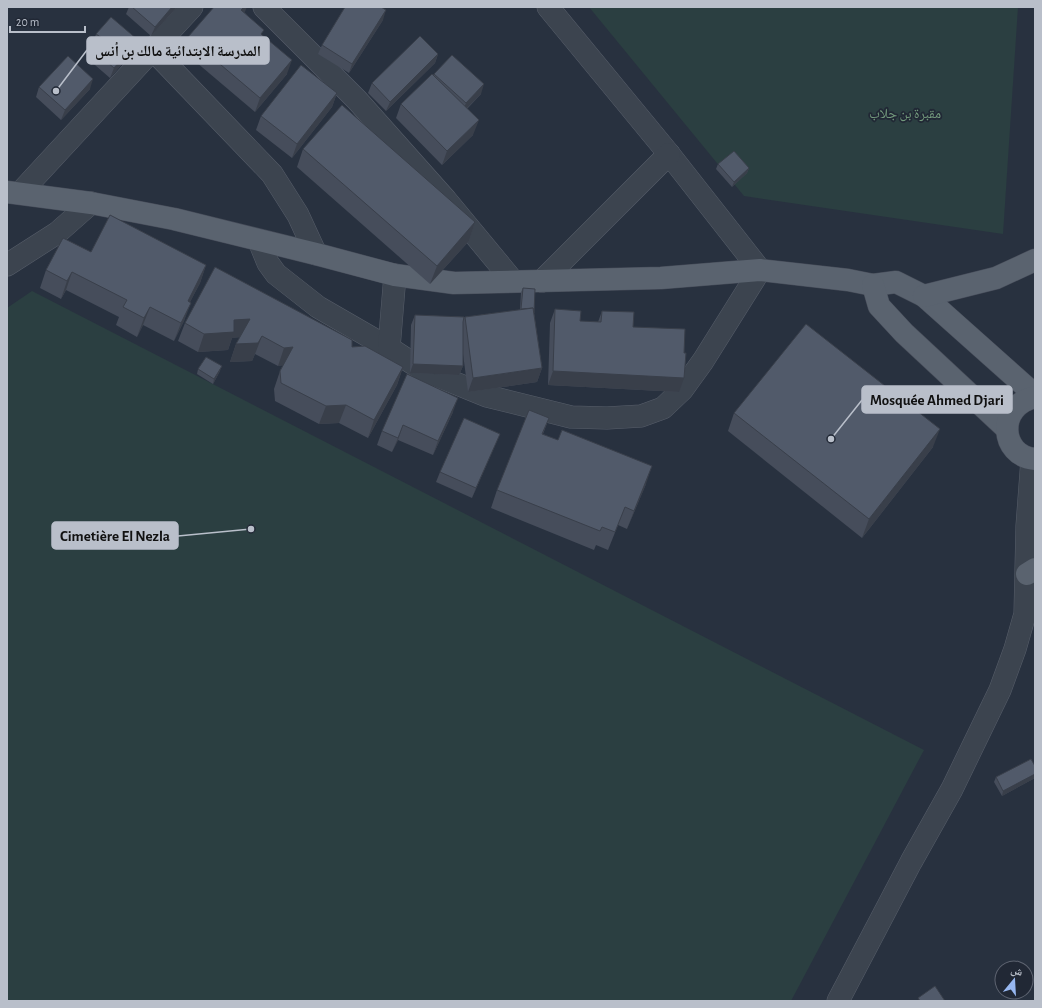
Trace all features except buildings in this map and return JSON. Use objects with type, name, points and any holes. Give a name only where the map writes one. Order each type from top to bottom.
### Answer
[{"type":"main road","points":[[14,192],[91,203],[174,219],[395,275],[454,283],[661,278],[760,270],[848,280],[873,285],[896,282],[924,296],[1035,396],[1027,399],[1015,407],[1008,419],[1007,429],[1009,439],[1014,448],[1023,455],[1034,459]]},
{"type":"main road","points":[[924,296],[996,278],[1035,260]]},
{"type":"main road","points":[[873,285],[879,306],[904,333],[1007,429]]},
{"type":"street","points":[[14,192],[192,7]]},
{"type":"street","points":[[259,241],[268,263],[276,274],[318,307],[389,348],[423,370],[487,396],[570,416],[607,418],[641,416],[663,408],[682,390],[703,361],[760,270],[669,154],[548,7]]},
{"type":"street","points":[[268,8],[363,106],[446,200],[513,281]]},
{"type":"street","points":[[152,48],[272,174],[298,215],[316,254]]},
{"type":"street","points":[[542,281],[669,154]]},
{"type":"street","points":[[7,266],[57,232],[91,203]]},
{"type":"street","points":[[389,348],[395,275]]},
{"type":"street","points":[[838,1001],[952,789],[1000,690],[1015,649],[1025,614],[1031,571],[1027,526],[1034,459]]},
{"type":"green space","name":"مقبرة بن جلاب","points":[[589,7],[1018,7],[1003,234],[744,196]]},
{"type":"green space","points":[[32,291],[924,750],[791,1001],[7,1001],[7,308]]},
{"type":"place","name":"المدرسة الابتدائية مالك بن أنس","points":[[56,91]]},
{"type":"place","name":"Mosquée Ahmed Djari","points":[[831,439]]},
{"type":"place","name":"Cimetière El Nezla","points":[[251,529]]}]
